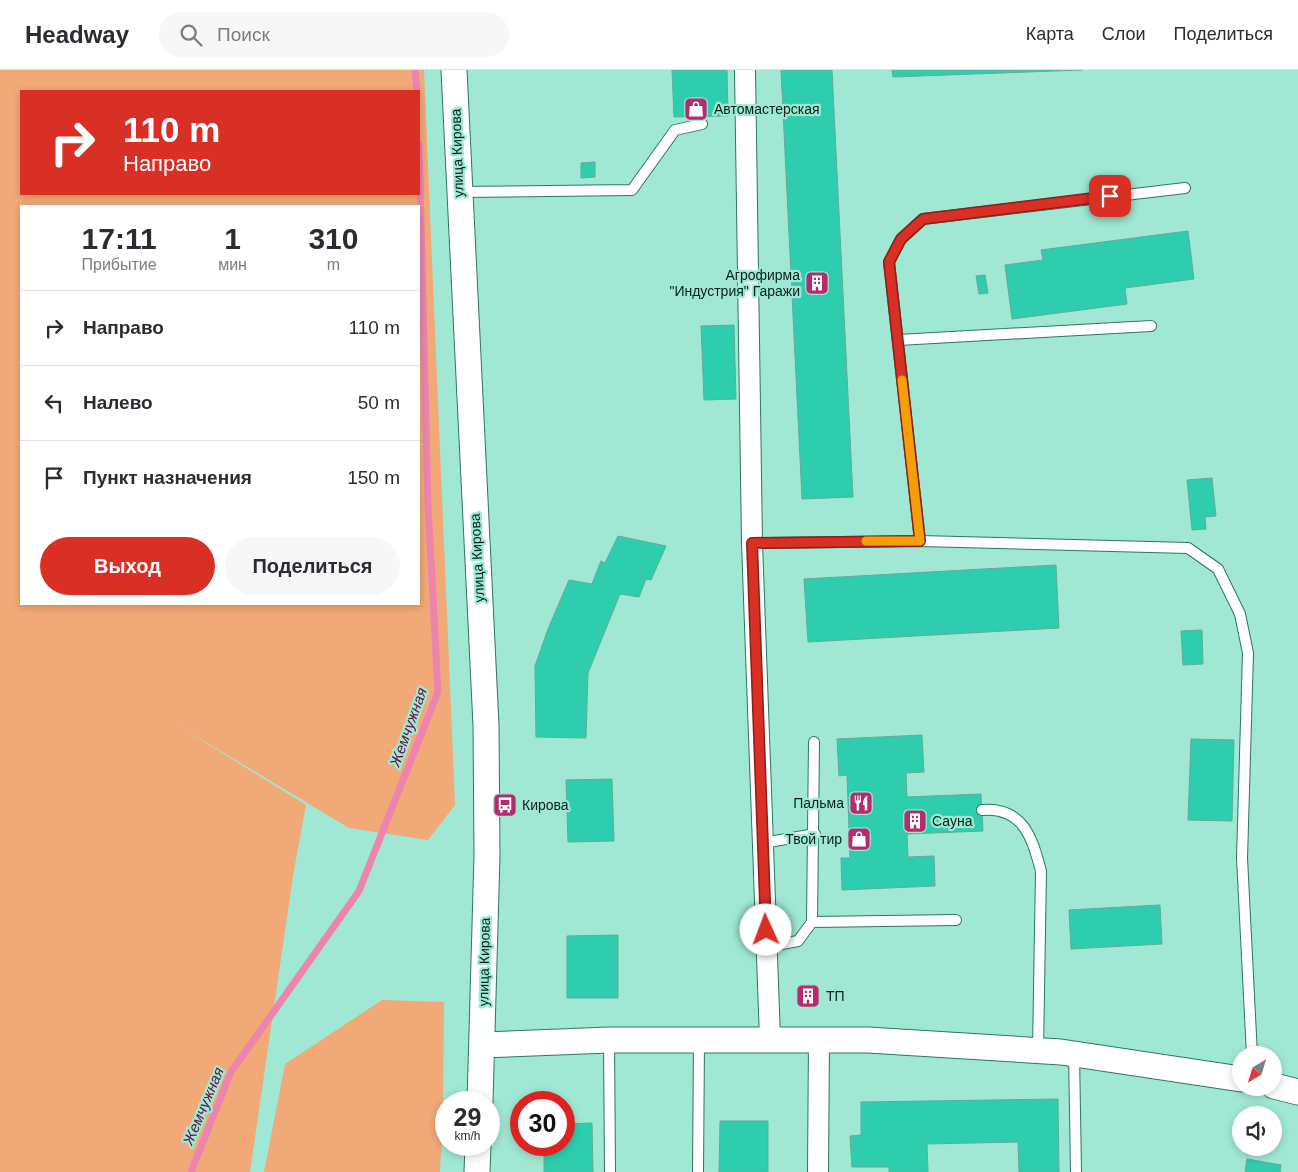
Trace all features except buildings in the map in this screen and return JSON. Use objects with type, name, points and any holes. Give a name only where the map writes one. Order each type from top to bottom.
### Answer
[{"type":"street","name":"улица Кирова","points":[[454,70],[458,192],[486,725],[487,855],[480,1091]]},
{"type":"street","points":[[745,70],[752,543],[770,1039]]},
{"type":"street","points":[[818,1172],[819,1039]]},
{"type":"street","points":[[482,1046],[609,1040],[868,1040],[1038,1050],[1232,1078]]},
{"type":"street","points":[[1282,1088],[1298,1092]]},
{"type":"street","points":[[477,1172],[478,1156]]},
{"type":"lane","points":[[458,192],[632,190],[676,130],[702,124]]},
{"type":"lane","points":[[920,541],[889,262],[901,239],[923,219],[1185,188]]},
{"type":"lane","points":[[898,340],[1151,326]]},
{"type":"lane","points":[[752,543],[920,541],[1188,548],[1218,569],[1240,614],[1248,653],[1242,858],[1252,1046]]},
{"type":"lane","points":[[766,947],[798,941],[812,922],[814,742]]},
{"type":"lane","points":[[982,810],[1006,812],[1024,825],[1034,845],[1041,870],[1038,1050]]},
{"type":"lane","points":[[763,843],[814,834]]},
{"type":"lane","points":[[812,922],[956,920]]},
{"type":"lane","points":[[698,1172],[699,1039]]},
{"type":"lane","points":[[609,1040],[610,1172]]},
{"type":"lane","points":[[1074,1054],[1076,1172]]},
{"type":"shaded area","points":[[0,70],[424,70],[455,805],[428,840],[349,828],[174,723],[306,805],[293,876],[250,1172],[0,1172]]},
{"type":"shaded area","points":[[382,1000],[444,1002],[443,1091],[435,1091],[435,1156],[441,1156],[440,1172],[264,1172],[285,1064]]},
{"type":"waterway","name":"Жемчужная","points":[[415,70],[417,90]]},
{"type":"waterway","name":"Жемчужная","points":[[191,1172],[231,1072],[359,891],[438,692],[428,504],[420,185]]},
{"type":"slow traffic","points":[[866,541],[920,541],[902,380]]},
{"type":"place","name":"Автомастерская","points":[[696,109]]},
{"type":"place","name":"Агрофирма \"Индустрия\" Гаражи","points":[[817,283]]},
{"type":"place","name":"Пальма","points":[[861,803]]},
{"type":"place","name":"Кирова","points":[[505,805]]},
{"type":"place","name":"Сауна","points":[[915,821]]},
{"type":"place","name":"Твой тир","points":[[859,839]]},
{"type":"place","name":"ТП","points":[[808,996]]},
{"type":"route","points":[[766,930],[752,543],[920,541],[889,262],[901,239],[923,219],[1110,196]]}]
